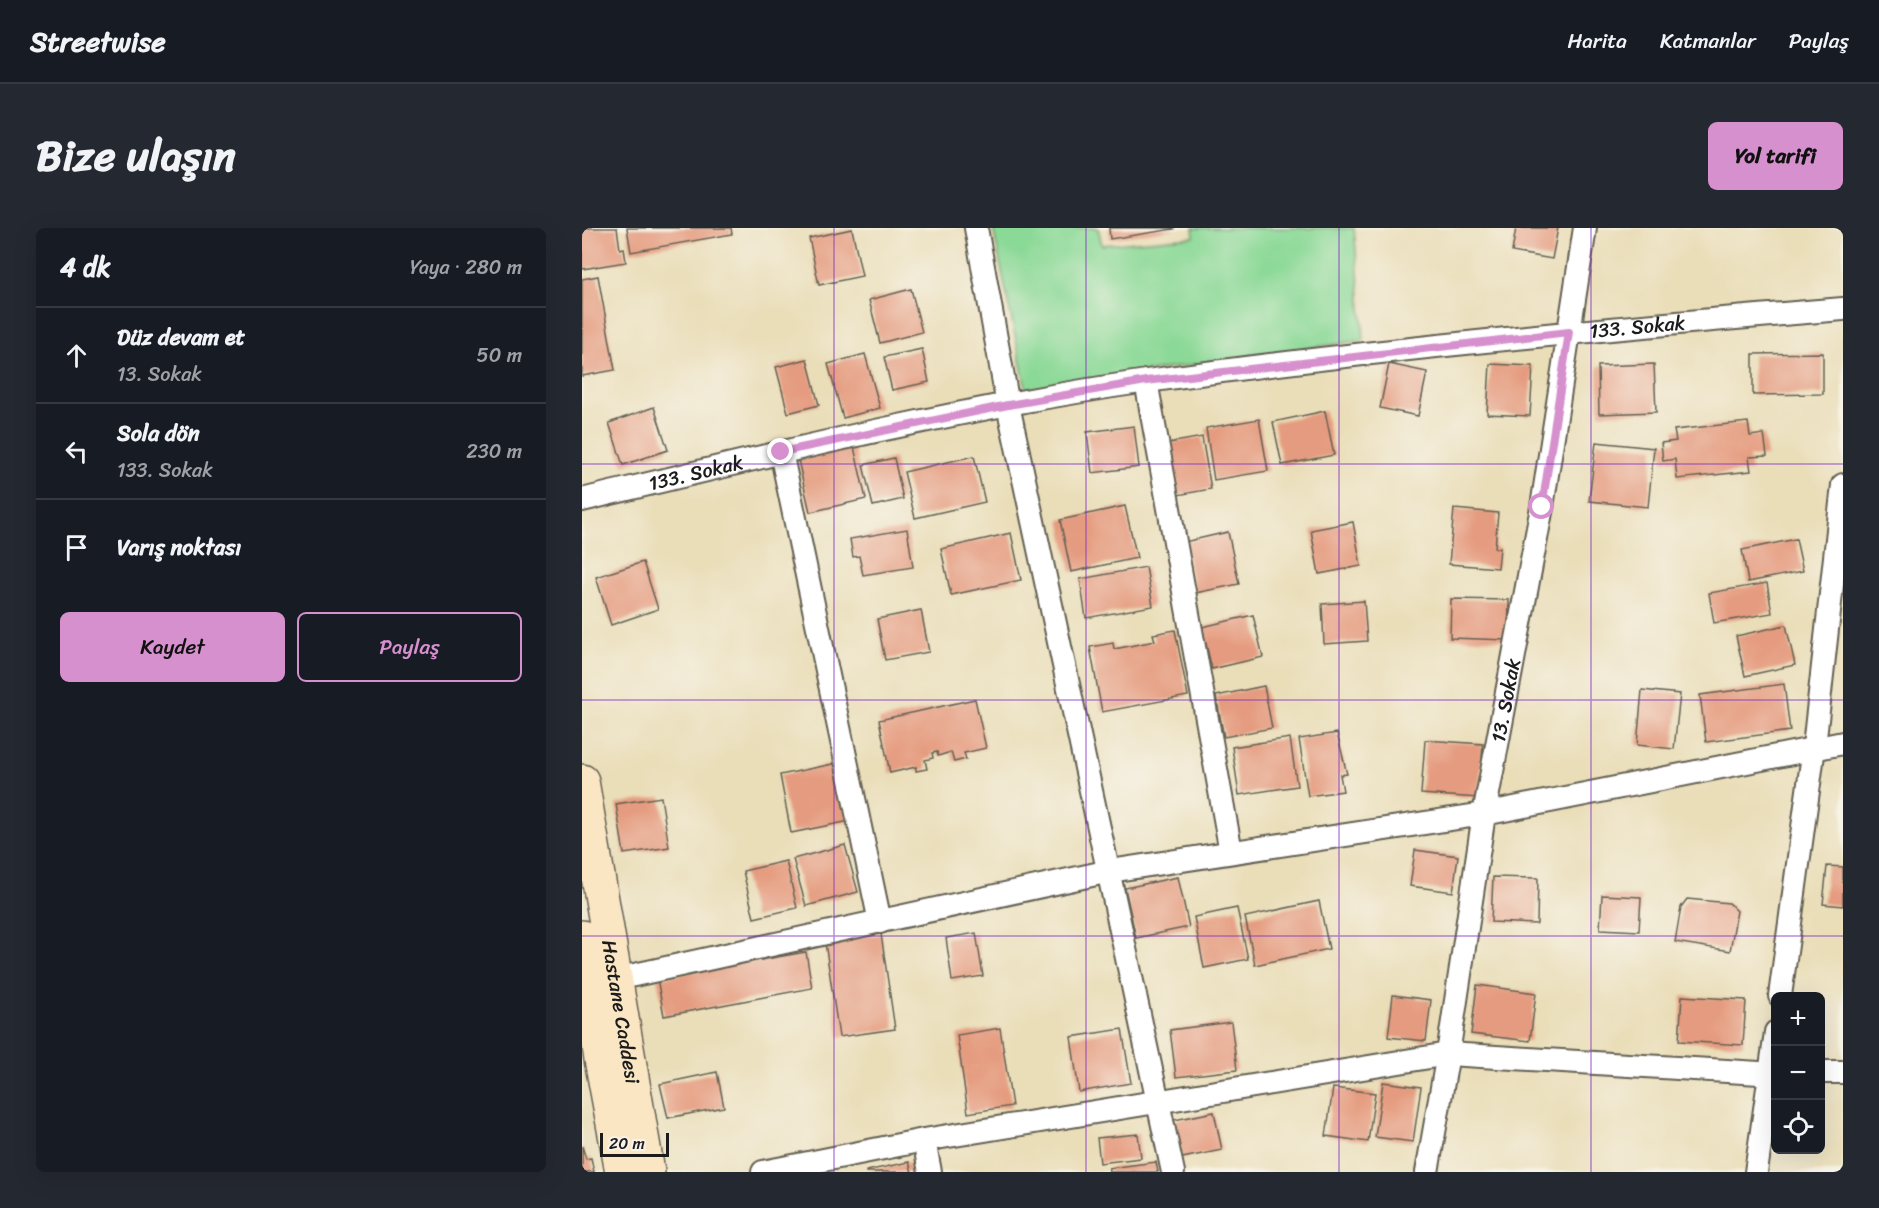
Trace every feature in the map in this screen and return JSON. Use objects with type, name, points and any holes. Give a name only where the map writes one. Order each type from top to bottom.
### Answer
[{"type":"main road","name":"Hastane Caddesi","points":[[582,781],[648,1172]]},
{"type":"main road","name":"Hastane Caddesi","points":[[582,937],[591,1060],[622,1172]]},
{"type":"street","points":[[976,228],[1008,405],[1110,872],[1156,1102],[1173,1172]]},
{"type":"street","name":"13. Sokak","points":[[1427,1172],[1448,1054],[1484,814],[1542,507],[1585,228]]},
{"type":"street","name":"133. Sokak","points":[[582,500],[781,452],[1008,405],[1146,381],[1569,332],[1843,309]]},
{"type":"street","points":[[1146,381],[1231,852]]},
{"type":"street","points":[[781,452],[880,922]]},
{"type":"street","points":[[1781,992],[1814,747],[1843,485]]},
{"type":"street","points":[[616,979],[1110,872],[1484,814],[1843,743]]},
{"type":"street","points":[[763,1172],[924,1140],[1448,1054],[1771,1074]]},
{"type":"street","points":[[1825,1072],[1843,1072]]},
{"type":"street","points":[[1756,1172],[1771,1086]]},
{"type":"street","points":[[924,1140],[930,1172]]},
{"type":"green space","points":[[993,228],[1098,228],[1102,245],[1194,237],[1193,228],[1354,228],[1364,340],[1026,389]]},
{"type":"building","points":[[582,228],[617,228],[620,249],[624,248],[626,262],[582,269]]},
{"type":"building","points":[[627,228],[731,228],[732,234],[631,252]]},
{"type":"building","points":[[1109,228],[1173,228],[1174,229],[1110,239]]},
{"type":"building","points":[[1516,228],[1558,228],[1552,259],[1512,252]]},
{"type":"building","points":[[852,229],[862,276],[819,285],[809,238]]},
{"type":"building","points":[[598,276],[615,370],[582,376],[582,279]]},
{"type":"building","points":[[911,289],[922,332],[880,343],[869,300]]},
{"type":"building","points":[[922,349],[929,382],[892,390],[884,357]]},
{"type":"building","points":[[1823,353],[1823,394],[1753,395],[1753,354]]},
{"type":"building","points":[[865,354],[880,408],[843,418],[828,364]]},
{"type":"building","points":[[807,359],[819,405],[788,413],[776,367]]},
{"type":"building","points":[[1389,364],[1427,372],[1418,416],[1380,408]]},
{"type":"building","points":[[1490,364],[1533,366],[1530,416],[1487,414]]},
{"type":"building","points":[[1654,364],[1656,412],[1599,414],[1598,366]]},
{"type":"building","points":[[654,407],[668,450],[623,465],[609,423]]},
{"type":"building","points":[[1325,411],[1334,455],[1282,465],[1273,422]]},
{"type":"building","points":[[1259,419],[1268,471],[1214,480],[1206,428]]},
{"type":"building","points":[[1748,422],[1750,436],[1764,434],[1767,456],[1749,457],[1751,471],[1677,479],[1675,459],[1663,461],[1661,443],[1676,441],[1674,430]]},
{"type":"building","points":[[1134,426],[1139,467],[1092,473],[1087,432]]},
{"type":"building","points":[[1202,437],[1211,489],[1178,495],[1169,443]]},
{"type":"building","points":[[1596,442],[1654,448],[1648,507],[1589,501]]},
{"type":"building","points":[[854,447],[866,499],[810,512],[798,460]]},
{"type":"building","points":[[974,456],[985,502],[915,518],[904,472]]},
{"type":"building","points":[[894,458],[903,499],[873,506],[863,465]]},
{"type":"building","points":[[1125,506],[1137,558],[1071,572],[1060,520]]},
{"type":"building","points":[[1454,509],[1498,513],[1495,548],[1500,548],[1498,568],[1449,564]]},
{"type":"building","points":[[1353,522],[1361,566],[1319,574],[1311,530]]},
{"type":"building","points":[[907,529],[913,567],[863,575],[859,556],[853,557],[850,539]]},
{"type":"building","points":[[1228,532],[1239,584],[1195,593],[1184,542]]},
{"type":"building","points":[[1011,533],[1021,580],[951,595],[941,549]]},
{"type":"building","points":[[1796,539],[1803,571],[1748,582],[1742,550]]},
{"type":"building","points":[[643,562],[658,609],[611,625],[596,577]]},
{"type":"building","points":[[1146,567],[1153,606],[1086,618],[1080,579]]},
{"type":"building","points":[[1767,583],[1772,613],[1714,623],[1709,593]]},
{"type":"building","points":[[1451,599],[1509,600],[1508,640],[1450,638]]},
{"type":"building","points":[[1364,601],[1367,641],[1324,644],[1322,604]]},
{"type":"building","points":[[921,610],[929,652],[885,660],[877,619]]},
{"type":"building","points":[[1253,615],[1263,657],[1212,669],[1202,627]]},
{"type":"building","points":[[1786,625],[1795,665],[1745,676],[1736,636]]},
{"type":"building","points":[[1175,630],[1188,696],[1102,712],[1090,647],[1113,643],[1114,649],[1155,641],[1153,634]]},
{"type":"building","points":[[1784,684],[1790,731],[1706,742],[1700,695]]},
{"type":"building","points":[[1264,686],[1272,728],[1224,737],[1216,696]]},
{"type":"building","points":[[1642,690],[1680,694],[1674,749],[1637,745]]},
{"type":"building","points":[[975,699],[986,748],[964,753],[966,759],[954,762],[951,752],[938,756],[937,752],[932,753],[933,758],[925,760],[927,769],[916,771],[916,767],[890,773],[879,720]]},
{"type":"building","points":[[1337,733],[1347,774],[1340,775],[1343,791],[1308,796],[1299,739]]},
{"type":"building","points":[[1290,738],[1297,786],[1239,795],[1232,747]]},
{"type":"building","points":[[1425,740],[1483,744],[1479,798],[1421,794]]},
{"type":"building","points":[[838,763],[850,821],[791,833],[780,775]]},
{"type":"building","points":[[661,797],[669,847],[624,854],[616,804]]},
{"type":"building","points":[[845,845],[858,892],[806,906],[793,859]]},
{"type":"building","points":[[1415,850],[1458,856],[1453,892],[1410,886]]},
{"type":"building","points":[[786,861],[797,908],[754,918],[743,871]]},
{"type":"building","points":[[1827,866],[1843,867],[1843,906],[1823,904]]},
{"type":"building","points":[[1178,877],[1189,927],[1136,938],[1125,888]]},
{"type":"building","points":[[1493,877],[1538,878],[1537,924],[1491,922]]},
{"type":"building","points":[[1602,895],[1641,897],[1639,931],[1600,929]]},
{"type":"building","points":[[1687,899],[1729,903],[1737,911],[1730,951],[1675,942],[1681,907]]},
{"type":"building","points":[[1319,901],[1329,949],[1255,965],[1245,917]]},
{"type":"building","points":[[1237,908],[1248,959],[1204,968],[1194,917]]},
{"type":"building","points":[[976,933],[983,976],[952,981],[946,938]]},
{"type":"building","points":[[881,934],[895,1029],[839,1037],[825,942]]},
{"type":"building","points":[[806,952],[812,988],[664,1016],[657,978]]},
{"type":"building","points":[[1477,985],[1536,993],[1530,1041],[1471,1034]]},
{"type":"building","points":[[1393,995],[1431,1000],[1426,1041],[1388,1037]]},
{"type":"building","points":[[1682,996],[1746,1000],[1743,1045],[1679,1041]]},
{"type":"building","points":[[1231,1022],[1237,1070],[1176,1077],[1170,1030]]},
{"type":"building","points":[[1000,1028],[1012,1106],[968,1113],[957,1035]]},
{"type":"building","points":[[1122,1029],[1131,1083],[1079,1092],[1071,1037]]},
{"type":"building","points":[[717,1072],[724,1107],[668,1118],[660,1084]]},
{"type":"building","points":[[1383,1082],[1421,1087],[1413,1142],[1375,1137]]},
{"type":"building","points":[[1333,1088],[1375,1093],[1368,1142],[1326,1136]]},
{"type":"building","points":[[1214,1112],[1222,1150],[1182,1158],[1174,1120]]},
{"type":"building","points":[[1138,1134],[1141,1158],[1100,1163],[1097,1138]]},
{"type":"building","points":[[582,1146],[586,1159],[591,1158],[594,1172],[582,1172]]},
{"type":"building","points":[[909,1162],[912,1172],[866,1172],[866,1171]]},
{"type":"building","points":[[1156,1162],[1158,1172],[1110,1172],[1109,1168]]},
{"type":"route","points":[[781,452],[1008,405],[1146,381],[1569,332],[1542,507]]}]
